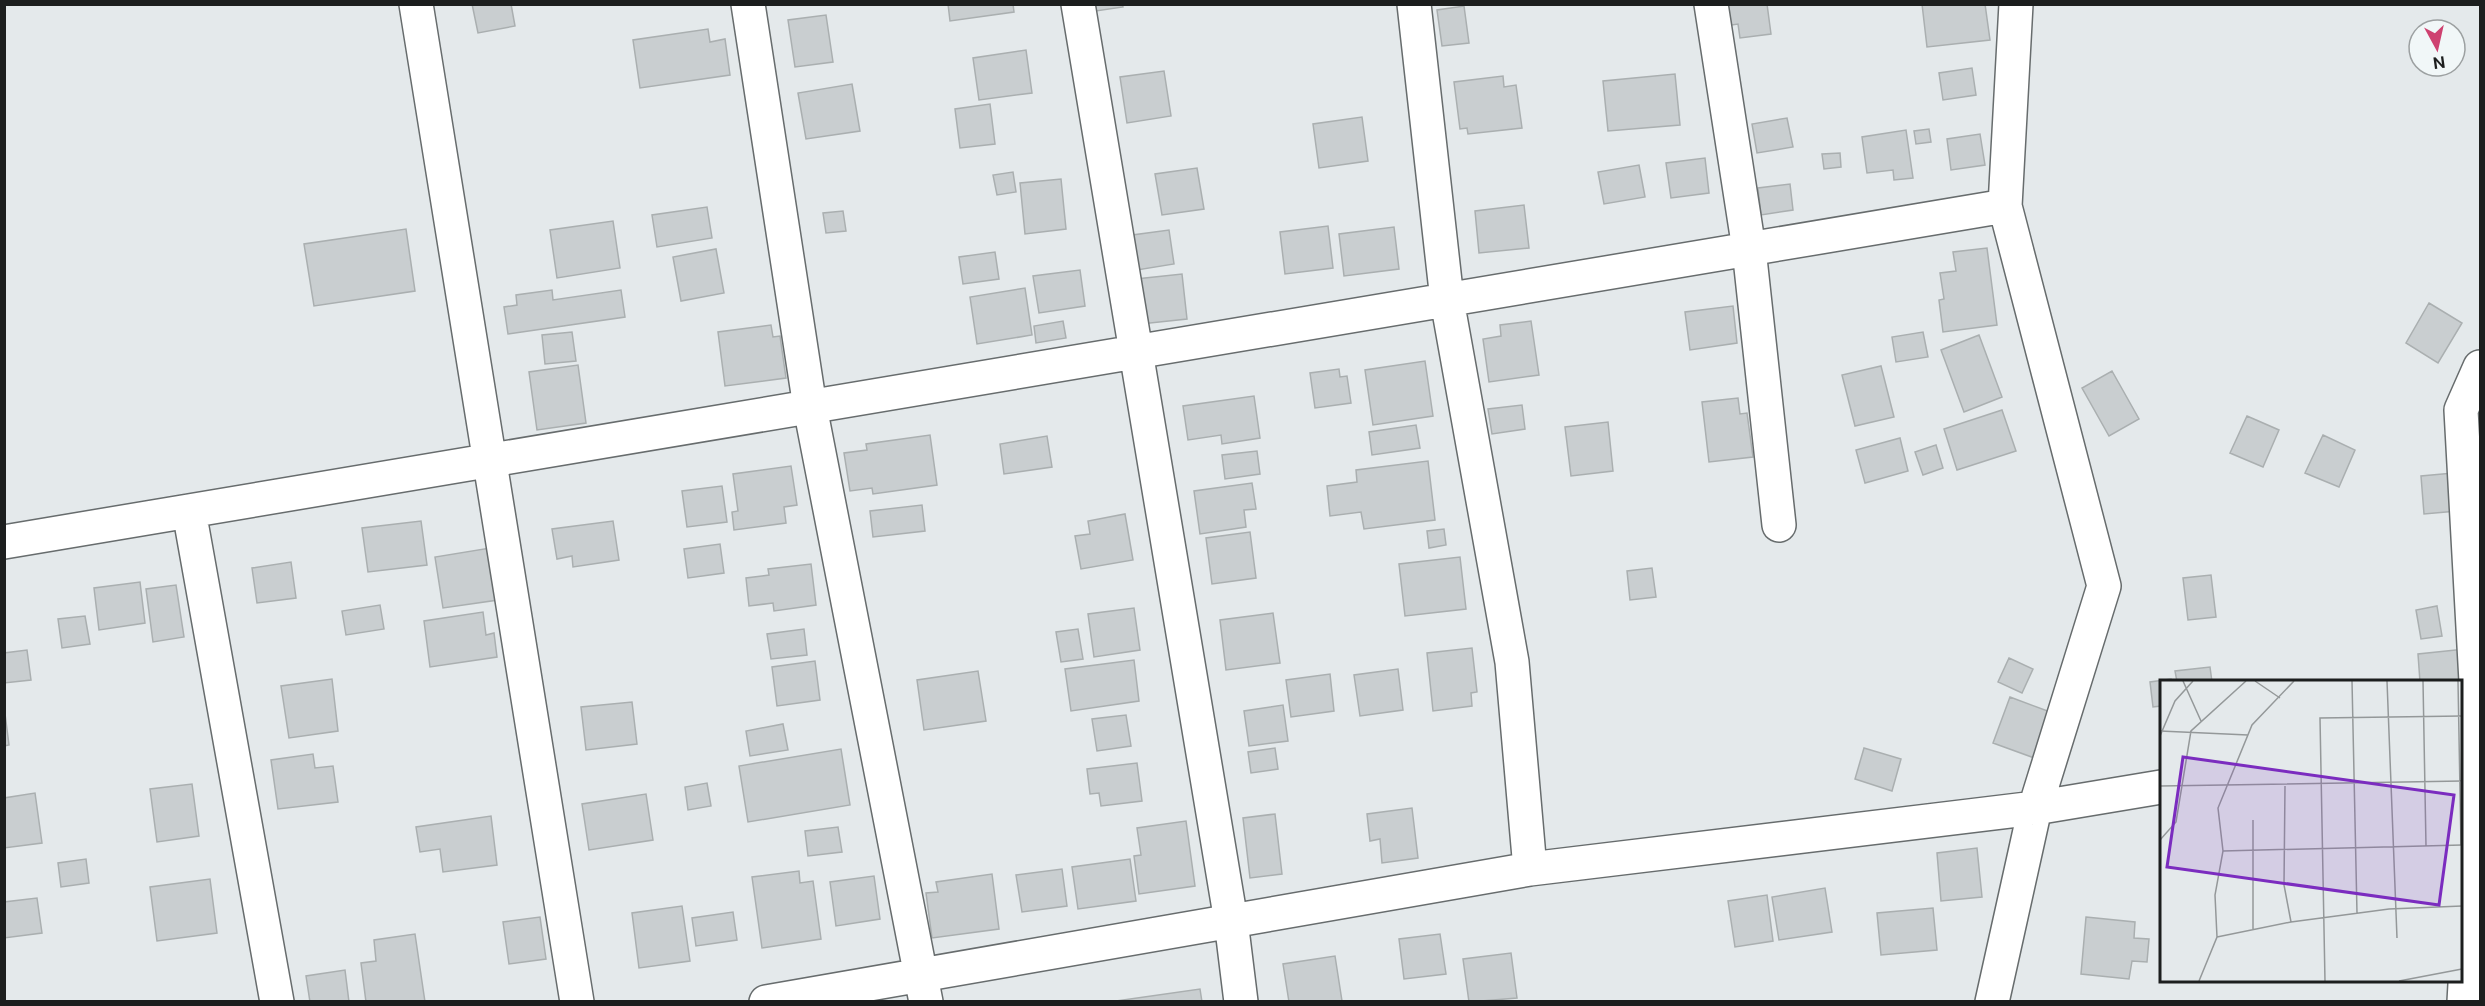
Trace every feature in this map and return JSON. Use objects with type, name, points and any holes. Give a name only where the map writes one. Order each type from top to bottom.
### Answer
[{"type":"street","points":[[416,4],[578,1002]]},
{"type":"street","points":[[748,4],[810,407],[924,988]]},
{"type":"street","points":[[1078,4],[1231,921],[1241,1002]]},
{"type":"street","points":[[1414,4],[1447,300],[1512,662],[1530,869]]},
{"type":"street","points":[[1711,4],[1749,249],[1779,525]]},
{"type":"street","points":[[1992,1002],[2035,808],[2104,586],[2006,206],[2016,4]]},
{"type":"street","points":[[4,542],[2006,206]]},
{"type":"street","points":[[2464,1002],[2473,737],[2461,410],[2481,367]]},
{"type":"street","points":[[189,511],[277,1002]]},
{"type":"street","points":[[766,1002],[924,988],[1231,921],[1530,869],[2035,808],[2160,788]]},
{"type":"building","points":[[472,4],[511,4],[515,26],[478,33]]},
{"type":"building","points":[[948,4],[1013,4],[1014,12],[950,21]]},
{"type":"building","points":[[1095,4],[1122,4],[1123,7],[1096,11]]},
{"type":"building","points":[[1767,4],[1771,34],[1740,38],[1738,24],[1725,26],[1722,5]]},
{"type":"building","points":[[1922,4],[1985,4],[1990,40],[1927,47]]},
{"type":"building","points":[[1464,6],[1469,43],[1442,46],[1437,10]]},
{"type":"building","points":[[826,15],[833,62],[795,67],[788,20]]},
{"type":"building","points":[[708,29],[710,42],[725,39],[730,75],[640,88],[633,40]]},
{"type":"building","points":[[1026,50],[1032,93],[979,100],[973,58]]},
{"type":"building","points":[[1972,68],[1976,95],[1943,100],[1939,73]]},
{"type":"building","points":[[1164,71],[1171,116],[1127,123],[1120,77]]},
{"type":"building","points":[[1675,74],[1680,125],[1608,131],[1603,81]]},
{"type":"building","points":[[1503,76],[1504,87],[1516,85],[1522,128],[1468,134],[1467,128],[1460,129],[1454,82]]},
{"type":"building","points":[[852,84],[860,131],[806,139],[798,93]]},
{"type":"building","points":[[990,104],[995,144],[960,148],[955,109]]},
{"type":"building","points":[[1362,117],[1368,161],[1319,168],[1313,124]]},
{"type":"building","points":[[1787,118],[1793,147],[1757,153],[1752,124]]},
{"type":"building","points":[[1929,129],[1931,142],[1916,144],[1914,131]]},
{"type":"building","points":[[1906,130],[1913,178],[1894,180],[1893,170],[1867,173],[1862,137]]},
{"type":"building","points":[[1980,134],[1985,165],[1951,170],[1947,139]]},
{"type":"building","points":[[1840,153],[1841,167],[1824,169],[1822,154]]},
{"type":"building","points":[[1705,158],[1709,193],[1671,198],[1666,163]]},
{"type":"building","points":[[1639,165],[1645,197],[1604,204],[1598,172]]},
{"type":"building","points":[[1197,168],[1204,209],[1162,215],[1155,174]]},
{"type":"building","points":[[1013,172],[1016,192],[997,195],[993,175]]},
{"type":"building","points":[[1061,179],[1066,229],[1025,234],[1020,183]]},
{"type":"building","points":[[1790,184],[1793,210],[1761,215],[1758,188]]},
{"type":"building","points":[[1524,205],[1529,248],[1479,253],[1475,211]]},
{"type":"building","points":[[707,207],[712,238],[657,247],[652,215]]},
{"type":"building","points":[[843,211],[846,231],[826,233],[823,213]]},
{"type":"building","points":[[613,221],[620,268],[557,278],[550,230]]},
{"type":"building","points":[[1328,226],[1333,268],[1285,274],[1280,232]]},
{"type":"building","points":[[1394,227],[1399,269],[1344,276],[1339,234]]},
{"type":"building","points":[[406,229],[415,291],[314,306],[304,244]]},
{"type":"building","points":[[1169,230],[1174,264],[1131,271],[1125,236]]},
{"type":"building","points":[[1987,248],[1997,325],[1943,332],[1939,300],[1944,299],[1940,273],[1956,271],[1953,252]]},
{"type":"building","points":[[716,249],[724,293],[681,301],[673,257]]},
{"type":"building","points":[[995,252],[999,279],[963,284],[959,257]]},
{"type":"building","points":[[1080,270],[1085,306],[1039,313],[1033,276]]},
{"type":"building","points":[[1182,274],[1187,319],[1141,324],[1136,279]]},
{"type":"building","points":[[1025,288],[1032,335],[977,344],[970,297]]},
{"type":"building","points":[[552,290],[553,300],[621,290],[625,317],[508,334],[504,307],[517,305],[516,295]]},
{"type":"building","points":[[2429,303],[2462,323],[2438,363],[2406,343]]},
{"type":"building","points":[[1733,306],[1737,343],[1690,350],[1685,312]]},
{"type":"building","points":[[1063,321],[1066,338],[1036,343],[1034,326]]},
{"type":"building","points":[[1531,321],[1539,375],[1489,382],[1483,339],[1501,336],[1500,325]]},
{"type":"building","points":[[771,325],[773,337],[780,336],[786,378],[725,386],[718,332]]},
{"type":"building","points":[[572,332],[576,361],[545,364],[542,335]]},
{"type":"building","points":[[1923,332],[1928,357],[1896,362],[1892,337]]},
{"type":"building","points":[[1979,335],[2002,397],[1964,412],[1941,350]]},
{"type":"building","points":[[1425,361],[1433,416],[1373,425],[1365,370]]},
{"type":"building","points":[[578,365],[586,423],[537,430],[529,372]]},
{"type":"building","points":[[1881,366],[1894,417],[1855,426],[1842,375]]},
{"type":"building","points":[[1339,369],[1340,377],[1347,376],[1351,403],[1315,408],[1310,373]]},
{"type":"building","points":[[2112,371],[2139,419],[2109,436],[2082,388]]},
{"type":"building","points":[[1254,396],[1260,438],[1222,444],[1221,435],[1188,440],[1183,406]]},
{"type":"building","points":[[1738,398],[1740,414],[1747,413],[1753,457],[1709,462],[1702,402]]},
{"type":"building","points":[[1522,405],[1525,429],[1492,434],[1488,409]]},
{"type":"building","points":[[2002,410],[2016,451],[1957,470],[1944,429]]},
{"type":"building","points":[[2247,416],[2279,430],[2263,467],[2230,453]]},
{"type":"building","points":[[1608,422],[1613,471],[1571,476],[1565,427]]},
{"type":"building","points":[[1416,425],[1420,448],[1372,455],[1369,432]]},
{"type":"building","points":[[930,435],[937,485],[873,494],[872,488],[850,491],[844,453],[867,450],[866,444]]},
{"type":"building","points":[[2323,435],[2355,450],[2339,487],[2305,473]]},
{"type":"building","points":[[1047,436],[1052,467],[1004,474],[1000,444]]},
{"type":"building","points":[[1900,438],[1908,471],[1865,483],[1856,450]]},
{"type":"building","points":[[1936,445],[1943,468],[1923,475],[1915,452]]},
{"type":"building","points":[[1257,451],[1260,474],[1225,479],[1222,455]]},
{"type":"building","points":[[1428,461],[1435,520],[1364,529],[1361,512],[1330,516],[1327,486],[1357,482],[1356,470]]},
{"type":"building","points":[[791,466],[797,505],[784,507],[786,523],[734,530],[732,512],[738,511],[733,474]]},
{"type":"building","points":[[2453,473],[2457,511],[2424,514],[2421,476]]},
{"type":"building","points":[[1252,483],[1256,509],[1244,510],[1246,527],[1200,534],[1194,491]]},
{"type":"building","points":[[722,486],[727,522],[687,527],[682,491]]},
{"type":"building","points":[[922,505],[925,531],[873,537],[870,511]]},
{"type":"building","points":[[1125,514],[1133,560],[1081,569],[1075,536],[1090,534],[1088,521]]},
{"type":"building","points":[[421,521],[427,565],[368,572],[362,528]]},
{"type":"building","points":[[613,521],[619,560],[573,567],[572,556],[557,559],[552,529]]},
{"type":"building","points":[[1444,529],[1446,545],[1429,548],[1427,531]]},
{"type":"building","points":[[1250,532],[1256,578],[1212,584],[1206,538]]},
{"type":"building","points":[[720,544],[724,573],[688,578],[684,549]]},
{"type":"building","points":[[490,548],[498,600],[443,608],[435,557]]},
{"type":"building","points":[[1460,557],[1466,609],[1405,616],[1399,564]]},
{"type":"building","points":[[291,562],[296,598],[257,603],[252,568]]},
{"type":"building","points":[[811,564],[816,605],[774,611],[773,603],[749,606],[746,578],[769,575],[768,569]]},
{"type":"building","points":[[1652,568],[1656,597],[1630,600],[1627,571]]},
{"type":"building","points":[[2211,575],[2216,617],[2188,620],[2183,578]]},
{"type":"building","points":[[140,582],[145,623],[99,630],[94,588]]},
{"type":"building","points":[[176,585],[184,637],[153,642],[146,589]]},
{"type":"building","points":[[380,605],[384,629],[346,635],[342,611]]},
{"type":"building","points":[[2437,606],[2442,636],[2421,639],[2416,610]]},
{"type":"building","points":[[1134,608],[1140,650],[1094,657],[1088,614]]},
{"type":"building","points":[[483,612],[486,635],[494,633],[497,657],[430,667],[424,621]]},
{"type":"building","points":[[1273,613],[1280,663],[1226,670],[1220,620]]},
{"type":"building","points":[[85,616],[90,644],[62,648],[58,619]]},
{"type":"building","points":[[804,629],[807,655],[771,659],[767,634]]},
{"type":"building","points":[[1078,629],[1083,659],[1061,662],[1056,632]]},
{"type":"building","points":[[1472,648],[1477,692],[1471,693],[1472,706],[1433,711],[1427,653]]},
{"type":"building","points":[[2465,649],[2470,698],[2461,699],[2461,680],[2420,680],[2418,654]]},
{"type":"building","points":[[27,650],[31,680],[4,683],[4,653]]},
{"type":"building","points":[[2009,658],[2033,669],[2022,693],[1998,682]]},
{"type":"building","points":[[1134,660],[1139,701],[1071,711],[1065,669]]},
{"type":"building","points":[[815,661],[820,700],[777,706],[772,667]]},
{"type":"building","points":[[2210,667],[2212,680],[2177,680],[2175,671]]},
{"type":"building","points":[[1398,669],[1403,710],[1360,716],[1354,675]]},
{"type":"building","points":[[978,671],[986,721],[924,730],[917,680]]},
{"type":"building","points":[[1330,674],[1334,711],[1291,717],[1286,680]]},
{"type":"building","points":[[332,679],[338,731],[289,738],[281,686]]},
{"type":"building","points":[[2160,681],[2160,706],[2153,707],[2150,682]]},
{"type":"building","points":[[2010,697],[2053,713],[2037,759],[1993,743]]},
{"type":"building","points":[[632,702],[637,744],[586,750],[581,707]]},
{"type":"building","points":[[1283,705],[1288,741],[1249,746],[1244,711]]},
{"type":"building","points":[[4,706],[9,745],[4,746]]},
{"type":"building","points":[[1126,715],[1131,746],[1097,751],[1092,719]]},
{"type":"building","points":[[783,724],[788,750],[750,756],[746,731]]},
{"type":"building","points":[[1275,748],[1278,769],[1251,773],[1248,752]]},
{"type":"building","points":[[1864,748],[1901,759],[1892,791],[1855,779]]},
{"type":"building","points":[[841,749],[850,805],[748,822],[739,766]]},
{"type":"building","points":[[313,754],[315,768],[333,766],[338,802],[278,809],[271,760]]},
{"type":"building","points":[[1137,763],[1142,801],[1101,806],[1099,793],[1090,794],[1087,769]]},
{"type":"building","points":[[707,783],[711,806],[688,810],[685,787]]},
{"type":"building","points":[[192,784],[199,836],[157,842],[150,789]]},
{"type":"building","points":[[35,793],[42,843],[4,848],[4,798]]},
{"type":"building","points":[[646,794],[653,840],[589,850],[582,804]]},
{"type":"building","points":[[1412,808],[1418,858],[1382,863],[1380,839],[1370,841],[1367,814]]},
{"type":"building","points":[[1275,814],[1282,874],[1250,878],[1243,818]]},
{"type":"building","points":[[491,816],[497,865],[443,872],[440,849],[420,852],[416,827]]},
{"type":"building","points":[[1186,821],[1195,886],[1139,894],[1134,856],[1141,855],[1137,828]]},
{"type":"building","points":[[838,827],[842,852],[808,856],[805,831]]},
{"type":"building","points":[[1977,848],[1982,897],[1941,901],[1937,853]]},
{"type":"building","points":[[86,859],[89,883],[61,887],[58,863]]},
{"type":"building","points":[[1130,859],[1136,901],[1078,909],[1072,867]]},
{"type":"building","points":[[1062,869],[1067,906],[1022,912],[1016,875]]},
{"type":"building","points":[[799,871],[800,883],[813,881],[821,939],[762,948],[752,877]]},
{"type":"building","points":[[992,874],[999,929],[932,938],[926,893],[938,892],[936,882]]},
{"type":"building","points":[[874,876],[880,919],[836,926],[830,882]]},
{"type":"building","points":[[210,879],[217,933],[157,941],[150,887]]},
{"type":"building","points":[[1825,888],[1832,932],[1779,940],[1772,897]]},
{"type":"building","points":[[1767,895],[1773,941],[1735,947],[1728,901]]},
{"type":"building","points":[[37,898],[42,933],[4,938],[4,902]]},
{"type":"building","points":[[682,906],[690,961],[639,968],[632,913]]},
{"type":"building","points":[[1933,908],[1937,950],[1881,955],[1877,913]]},
{"type":"building","points":[[733,912],[737,940],[696,946],[692,918]]},
{"type":"building","points":[[540,917],[546,959],[509,964],[503,922]]},
{"type":"building","points":[[2086,917],[2135,922],[2134,938],[2149,939],[2147,962],[2132,961],[2129,979],[2081,974]]},
{"type":"building","points":[[415,934],[425,1002],[366,1002],[361,963],[376,961],[374,940]]},
{"type":"building","points":[[1440,934],[1446,974],[1404,979],[1399,939]]},
{"type":"building","points":[[1511,953],[1517,998],[1469,1002],[1463,959]]},
{"type":"building","points":[[1335,956],[1342,1001],[1289,1002],[1283,964]]},
{"type":"building","points":[[345,970],[349,1002],[310,1002],[306,976]]},
{"type":"building","points":[[1200,989],[1202,1002],[1109,1002]]}]
